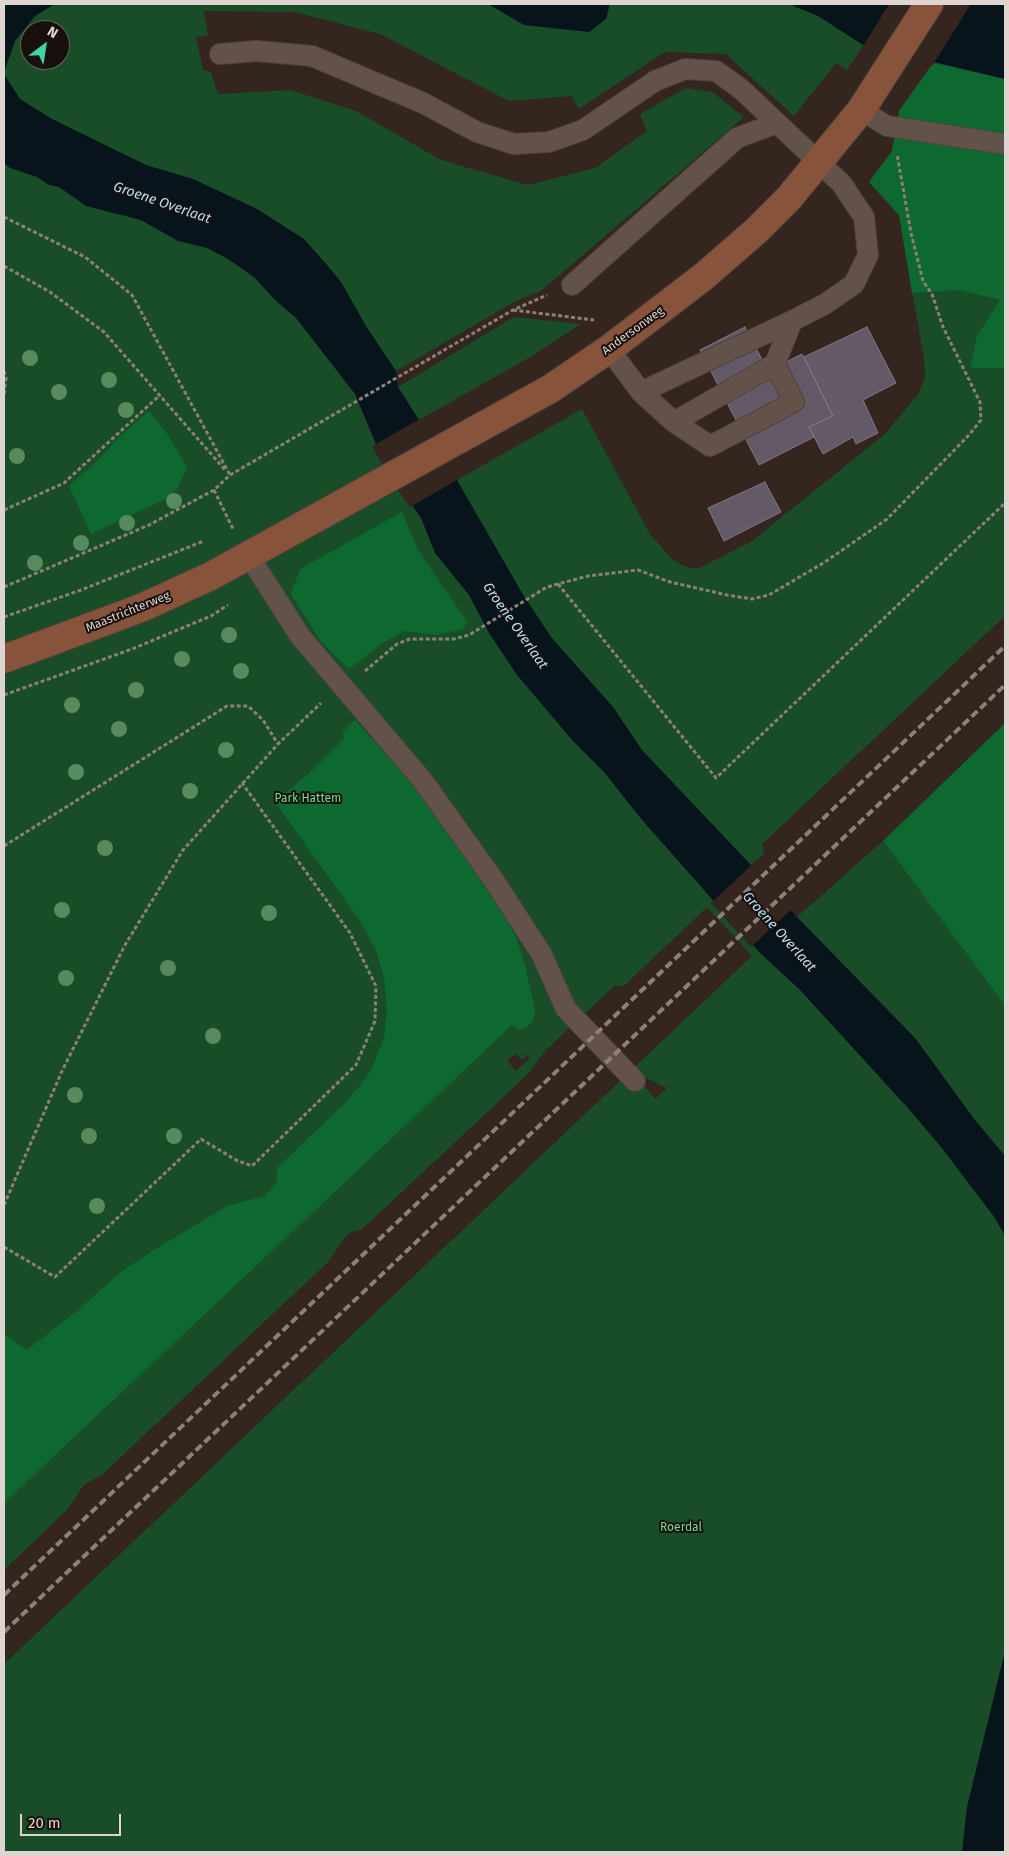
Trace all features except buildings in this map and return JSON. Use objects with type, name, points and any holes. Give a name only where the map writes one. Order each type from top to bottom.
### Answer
[{"type":"main road","name":"Andersonweg","points":[[249,556],[550,389],[609,349],[703,277],[756,231],[789,198],[819,162],[861,110],[929,4]]},
{"type":"main road","name":"Maastrichterweg","points":[[4,659],[142,608],[249,556]]},
{"type":"lane","points":[[220,54],[256,51],[312,56],[423,103],[478,132],[514,144],[549,142],[583,130],[655,81],[685,69],[716,72],[741,89],[841,183],[864,216],[868,255],[854,284],[825,304],[641,392]]},
{"type":"lane","points":[[861,110],[887,126],[1005,144]]},
{"type":"lane","points":[[572,285],[737,138],[777,123]]},
{"type":"lane","points":[[674,422],[775,364],[792,321]]},
{"type":"lane","points":[[609,349],[641,392],[674,422],[710,446],[794,402],[775,364]]},
{"type":"lane","points":[[249,556],[300,636],[423,781],[495,882],[542,955],[566,1009],[635,1082]]},
{"type":"path","points":[[4,1205],[62,1071],[125,945],[182,850],[278,744],[340,684],[354,681],[380,655],[397,644],[410,639],[454,639],[469,635],[536,593],[558,584],[588,576],[638,570],[670,582],[727,595],[752,599],[769,595],[825,562],[887,519],[949,456],[981,420],[980,402],[943,328],[932,294],[923,281],[911,233],[895,140],[887,126]]},
{"type":"path","points":[[4,216],[85,257],[132,295],[230,475]]},
{"type":"path","points":[[4,266],[50,292],[104,332],[230,475]]},
{"type":"path","points":[[4,588],[149,525],[214,490],[230,475],[513,310],[572,285]]},
{"type":"path","points":[[513,310],[600,320],[592,326]]},
{"type":"path","points":[[4,371],[6,378],[4,396]]},
{"type":"path","points":[[4,510],[64,483],[160,395]]},
{"type":"path","points":[[214,490],[234,530]]},
{"type":"path","points":[[558,584],[716,778],[1005,504]]},
{"type":"path","points":[[225,533],[242,526]]},
{"type":"path","points":[[4,617],[81,590],[207,540]]},
{"type":"path","points":[[4,846],[227,706],[248,706],[263,720],[278,744]]},
{"type":"path","points":[[4,1247],[55,1277],[201,1139],[236,1160],[252,1166],[356,1065],[375,1021],[376,986],[350,932],[242,783]]},
{"type":"green space","points":[[4,4],[1005,4],[1005,616],[762,844],[764,854],[751,865],[745,861],[797,917],[883,841],[912,880],[1005,794],[1005,1852],[4,1852],[4,1664],[752,956],[707,907],[624,986],[614,986],[573,1025],[555,1015],[571,1026],[543,1053],[530,1072],[361,1230],[351,1232],[345,1237],[328,1262],[103,1474],[84,1485],[66,1511],[4,1570]],"holes":[[[204,11],[295,12],[380,34],[509,101],[572,96],[579,109],[665,52],[726,54],[794,116],[836,63],[847,70],[863,46],[933,64],[899,111],[892,151],[869,182],[899,215],[924,359],[925,376],[919,393],[885,434],[752,541],[697,569],[684,566],[673,560],[650,534],[582,409],[457,480],[419,420],[532,356],[581,324],[514,317],[398,387],[396,371],[514,302],[542,290],[744,117],[712,92],[686,88],[640,114],[647,131],[595,168],[528,185],[441,160],[356,111],[290,90],[218,94],[211,72],[203,70],[196,37],[208,35]],[[515,1054],[522,1060],[527,1055],[530,1058],[516,1071],[507,1061]],[[633,1071],[666,1088],[666,1089],[655,1099]]]},
{"type":"green space","points":[[933,63],[1005,79],[1005,368],[970,368],[977,336],[1000,300],[960,290],[912,293],[899,215],[869,182],[892,151],[899,111]]},
{"type":"green space","points":[[149,411],[168,435],[187,467],[178,487],[165,499],[91,534],[69,486],[99,459],[120,436]]},
{"type":"green space","points":[[402,512],[418,550],[467,622],[463,629],[436,635],[404,631],[381,644],[349,669],[321,642],[291,594],[300,569]]},
{"type":"green space","name":"Park Hattem","points":[[355,720],[415,786],[507,918],[525,965],[535,1011],[533,1021],[524,1029],[518,1029],[512,1025],[4,1503],[4,1334],[27,1350],[77,1311],[122,1271],[154,1250],[227,1206],[265,1196],[277,1182],[277,1168],[346,1102],[366,1078],[374,1064],[384,1037],[387,1010],[384,978],[376,950],[362,924],[275,802],[313,770],[345,738],[342,733]]},
{"type":"green space","points":[[1005,723],[1005,1005],[883,841]]},
{"type":"water","points":[[4,4],[55,4],[32,20],[20,20],[20,35],[15,41],[4,72]]},
{"type":"water","points":[[488,4],[610,4],[606,19],[589,32],[524,25]]},
{"type":"water","points":[[789,4],[1005,4],[1005,79],[863,45],[818,16]]},
{"type":"water","name":"Groene Overlaat","points":[[4,74],[20,99],[52,119],[146,165],[193,179],[257,209],[304,239],[327,265],[341,282],[366,326],[396,371],[398,387],[457,480],[522,593],[551,637],[613,707],[642,750],[751,865],[797,917],[915,1038],[975,1120],[1005,1156],[1005,1236],[995,1218],[941,1147],[907,1107],[800,990],[758,951],[642,820],[604,772],[573,741],[517,675],[489,633],[469,595],[435,553],[421,518],[385,466],[355,394],[296,318],[274,299],[254,277],[228,259],[207,248],[178,241],[141,220],[86,206],[59,187],[49,185],[37,177],[10,168],[4,163]]},
{"type":"water","points":[[1005,1651],[1005,1852],[962,1852],[967,1807]]},
{"type":"pier","points":[[889,4],[971,4],[932,66],[862,48]]},
{"type":"pier","points":[[420,419],[459,479],[410,507],[389,478],[372,446]]},
{"type":"pier","points":[[754,863],[793,908],[751,947],[711,903]]},
{"type":"railway","points":[[4,1595],[1005,646]]},
{"type":"railway","points":[[4,1632],[1005,685]]},
{"type":"park label","name":"Roerdal","points":[[681,1528]]}]
